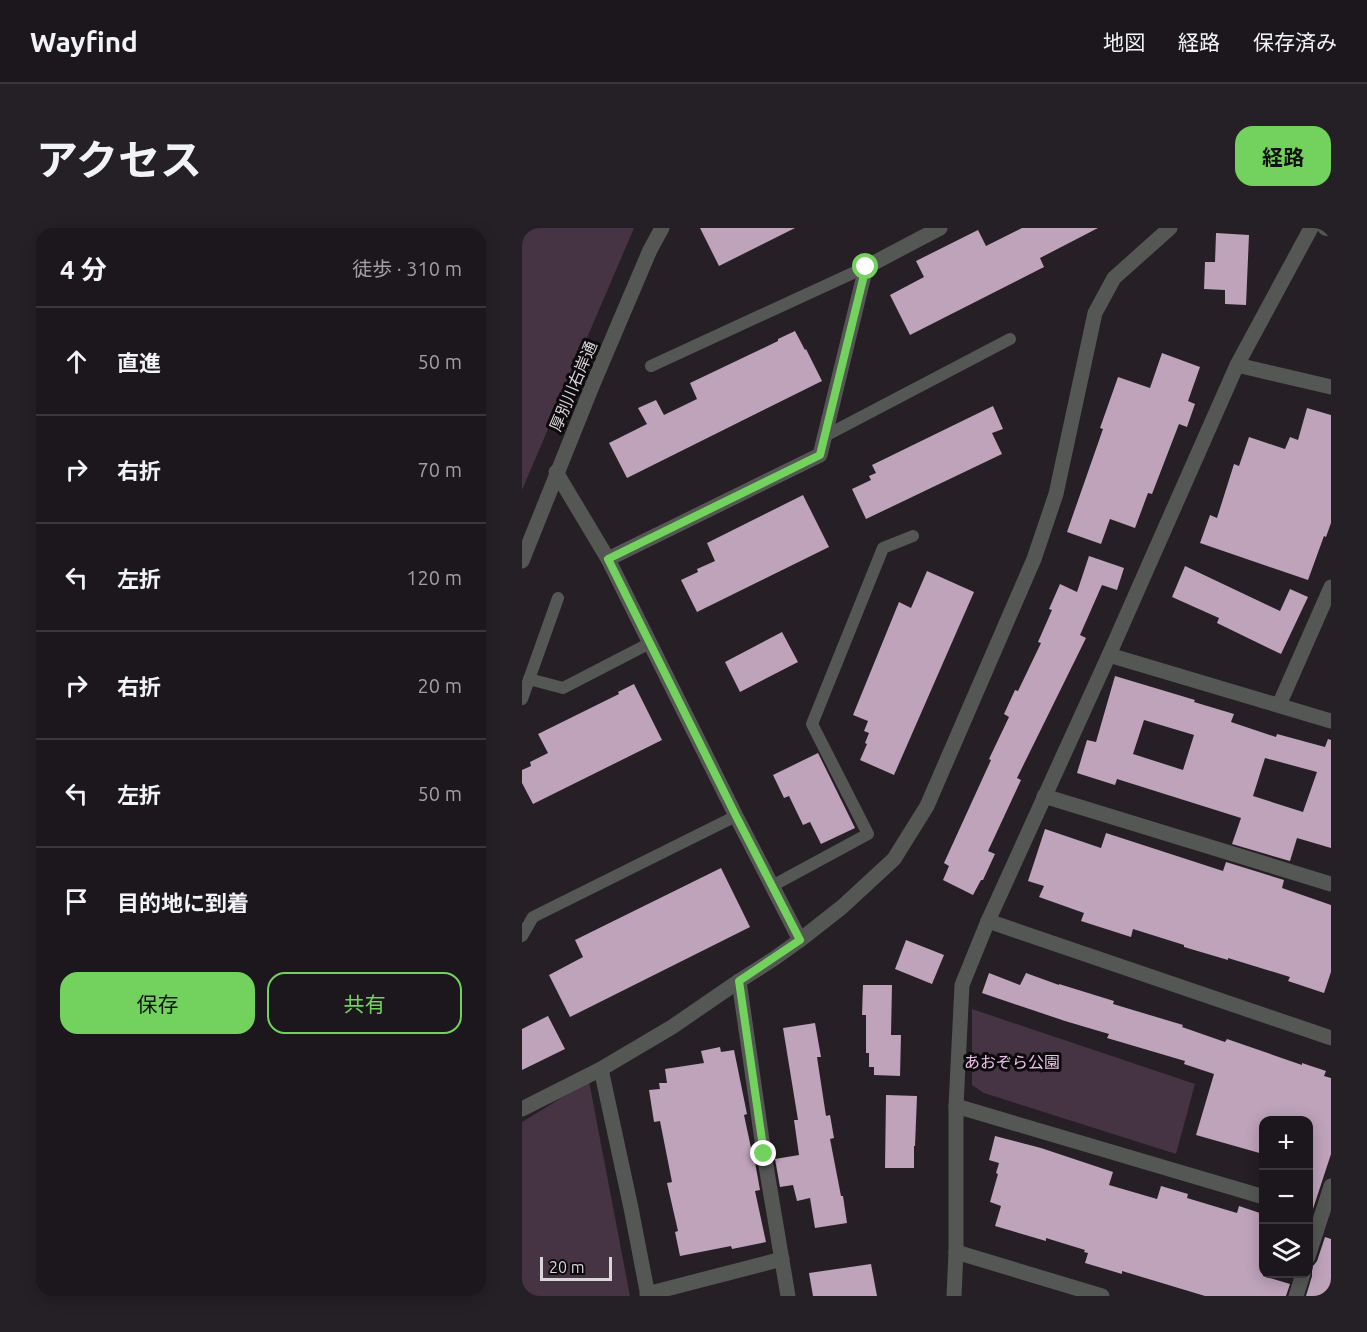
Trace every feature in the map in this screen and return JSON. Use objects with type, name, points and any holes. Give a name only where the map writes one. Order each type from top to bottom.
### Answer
[{"type":"street","name":"厚別川右岸通","points":[[522,561],[556,472],[646,260],[662,228]]},
{"type":"street","points":[[608,559],[820,455],[866,267],[940,228]]},
{"type":"street","points":[[522,1109],[601,1068],[672,1027],[800,940],[842,907],[894,859],[927,806],[1038,548],[1056,494],[1095,314],[1114,278],[1170,228]]},
{"type":"street","points":[[954,1296],[956,1106],[962,985],[988,921],[1237,365],[1311,228]]},
{"type":"street","points":[[1325,228],[1331,230]]},
{"type":"street","points":[[1237,365],[1331,387]]},
{"type":"street","points":[[556,472],[608,559],[800,940]]},
{"type":"street","points":[[1279,705],[1331,587]]},
{"type":"street","points":[[1109,655],[1331,721]]},
{"type":"street","points":[[1044,795],[1331,884]]},
{"type":"street","points":[[988,921],[1331,1038]]},
{"type":"street","points":[[739,981],[764,1154],[788,1296]]},
{"type":"street","points":[[601,1068],[647,1295],[782,1259]]},
{"type":"street","points":[[956,1106],[1259,1196]]},
{"type":"street","points":[[1313,1239],[1331,1186]]},
{"type":"street","points":[[956,1252],[1102,1296]]},
{"type":"street","points":[[1296,1296],[1302,1278]]},
{"type":"lane","points":[[651,366],[866,267]]},
{"type":"lane","points":[[825,436],[1010,339]]},
{"type":"lane","points":[[772,886],[868,834],[812,724],[883,548],[913,536]]},
{"type":"lane","points":[[522,699],[558,598]]},
{"type":"lane","points":[[529,679],[563,688],[650,643]]},
{"type":"lane","points":[[522,936],[533,917],[736,816]]},
{"type":"green space","points":[[522,228],[634,228],[522,490]]},
{"type":"green space","name":"あおぞら公園","points":[[972,1009],[1195,1084],[1176,1154],[984,1093],[972,1085]]},
{"type":"green space","points":[[589,1081],[630,1296],[522,1296],[522,1122]]},
{"type":"building","points":[[700,228],[795,228],[719,266]]},
{"type":"building","points":[[1022,228],[1098,228],[1040,258],[1044,267],[910,335],[890,295],[924,277],[916,261],[978,230],[986,246]]},
{"type":"building","points":[[1216,233],[1249,235],[1246,305],[1225,304],[1225,290],[1204,289],[1205,262],[1215,262]]},
{"type":"building","points":[[795,331],[822,381],[627,478],[609,443],[647,424],[638,408],[656,400],[664,415],[697,399],[690,383]]},
{"type":"building","points":[[1162,353],[1200,367],[1188,401],[1195,404],[1187,427],[1179,424],[1152,494],[1148,493],[1135,528],[1110,519],[1101,544],[1067,532],[1103,429],[1100,428],[1118,377],[1150,388]]},
{"type":"building","points":[[993,406],[1003,429],[992,433],[1002,454],[866,519],[852,489],[871,480],[869,476],[876,473],[872,465]]},
{"type":"building","points":[[1307,408],[1331,415],[1331,523],[1308,580],[1200,543],[1210,515],[1217,518],[1234,464],[1239,466],[1249,437],[1285,449],[1290,437],[1298,440]]},
{"type":"building","points":[[803,495],[829,547],[697,612],[681,580],[715,561],[707,543]]},
{"type":"building","points":[[1089,556],[1124,568],[1117,590],[1102,585],[1080,635],[1086,638],[1017,778],[1021,780],[988,851],[995,854],[973,895],[943,880],[949,866],[944,863],[1009,717],[1004,714],[1041,643],[1038,642],[1060,584],[1077,592]]},
{"type":"building","points":[[1185,566],[1280,611],[1290,589],[1308,597],[1281,654],[1217,623],[1219,618],[1172,597]]},
{"type":"building","points":[[927,571],[974,592],[894,775],[860,760],[867,744],[865,743],[869,733],[864,731],[868,721],[853,715],[899,602],[911,608]]},
{"type":"building","points":[[782,632],[798,662],[740,692],[725,662]]},
{"type":"building","points":[[1115,676],[1234,714],[1231,722],[1276,737],[1277,734],[1325,747],[1328,739],[1331,740],[1331,848],[1297,838],[1290,861],[1232,844],[1241,818],[1117,779],[1115,785],[1077,773],[1087,740],[1096,742]],"holes":[[[1144,720],[1194,735],[1183,770],[1133,754]],[[1265,758],[1317,772],[1303,812],[1253,796]]]},
{"type":"building","points":[[634,684],[662,740],[533,804],[522,783],[522,770],[531,766],[530,762],[548,753],[538,734],[619,694],[618,692]]},
{"type":"building","points":[[818,753],[855,828],[821,844],[810,822],[803,825],[789,796],[784,798],[773,775]]},
{"type":"building","points":[[1045,829],[1101,848],[1106,833],[1223,871],[1226,862],[1284,880],[1282,888],[1331,905],[1331,972],[1324,993],[1288,981],[1290,977],[1184,947],[1184,945],[1133,929],[1131,937],[1081,921],[1084,913],[1039,897],[1044,886],[1028,881]]},
{"type":"building","points":[[721,868],[750,927],[570,1017],[549,975],[583,957],[575,940]]},
{"type":"building","points":[[906,940],[944,955],[932,984],[895,969]]},
{"type":"building","points":[[989,973],[1020,985],[1026,973],[1114,1001],[1113,1004],[1183,1025],[1182,1027],[1225,1042],[1227,1039],[1326,1071],[1324,1076],[1331,1078],[1331,1154],[1313,1209],[1313,1116],[1259,1116],[1259,1153],[1196,1135],[1214,1074],[1184,1064],[1185,1061],[1107,1038],[1109,1034],[982,993]]},
{"type":"building","points":[[863,985],[892,985],[891,1035],[901,1035],[900,1076],[874,1075],[874,1067],[869,1067],[869,1053],[866,1053],[866,1015],[862,1015]]},
{"type":"building","points":[[548,1016],[565,1049],[522,1070],[522,1029]]},
{"type":"building","points":[[815,1023],[821,1057],[817,1057],[826,1116],[830,1115],[834,1138],[830,1139],[847,1223],[815,1228],[810,1198],[797,1201],[793,1185],[780,1187],[775,1159],[799,1155],[794,1120],[798,1120],[783,1028]]},
{"type":"building","points":[[720,1047],[721,1052],[734,1050],[747,1114],[744,1115],[760,1190],[755,1191],[766,1242],[680,1256],[675,1232],[678,1231],[667,1183],[672,1182],[660,1121],[654,1122],[649,1090],[660,1089],[659,1083],[667,1083],[665,1069],[704,1063],[701,1051]]},
{"type":"building","points":[[886,1095],[917,1096],[914,1168],[885,1168]]},
{"type":"building","points":[[995,1136],[1041,1148],[1113,1172],[1109,1185],[1157,1199],[1161,1186],[1188,1194],[1187,1198],[1237,1213],[1239,1206],[1259,1213],[1259,1278],[1270,1278],[1290,1284],[1286,1296],[1205,1296],[1122,1271],[1122,1274],[1085,1263],[1088,1253],[1084,1252],[1085,1250],[995,1226],[1001,1206],[990,1202],[999,1163],[989,1160]]},
{"type":"building","points":[[1325,1237],[1331,1239],[1331,1296],[1306,1296],[1313,1278],[1313,1265],[1317,1261]]},
{"type":"building","points":[[871,1264],[877,1296],[813,1296],[809,1273]]},
{"type":"route","points":[[764,1154],[739,981],[800,940],[608,559],[820,455],[866,267]]}]
